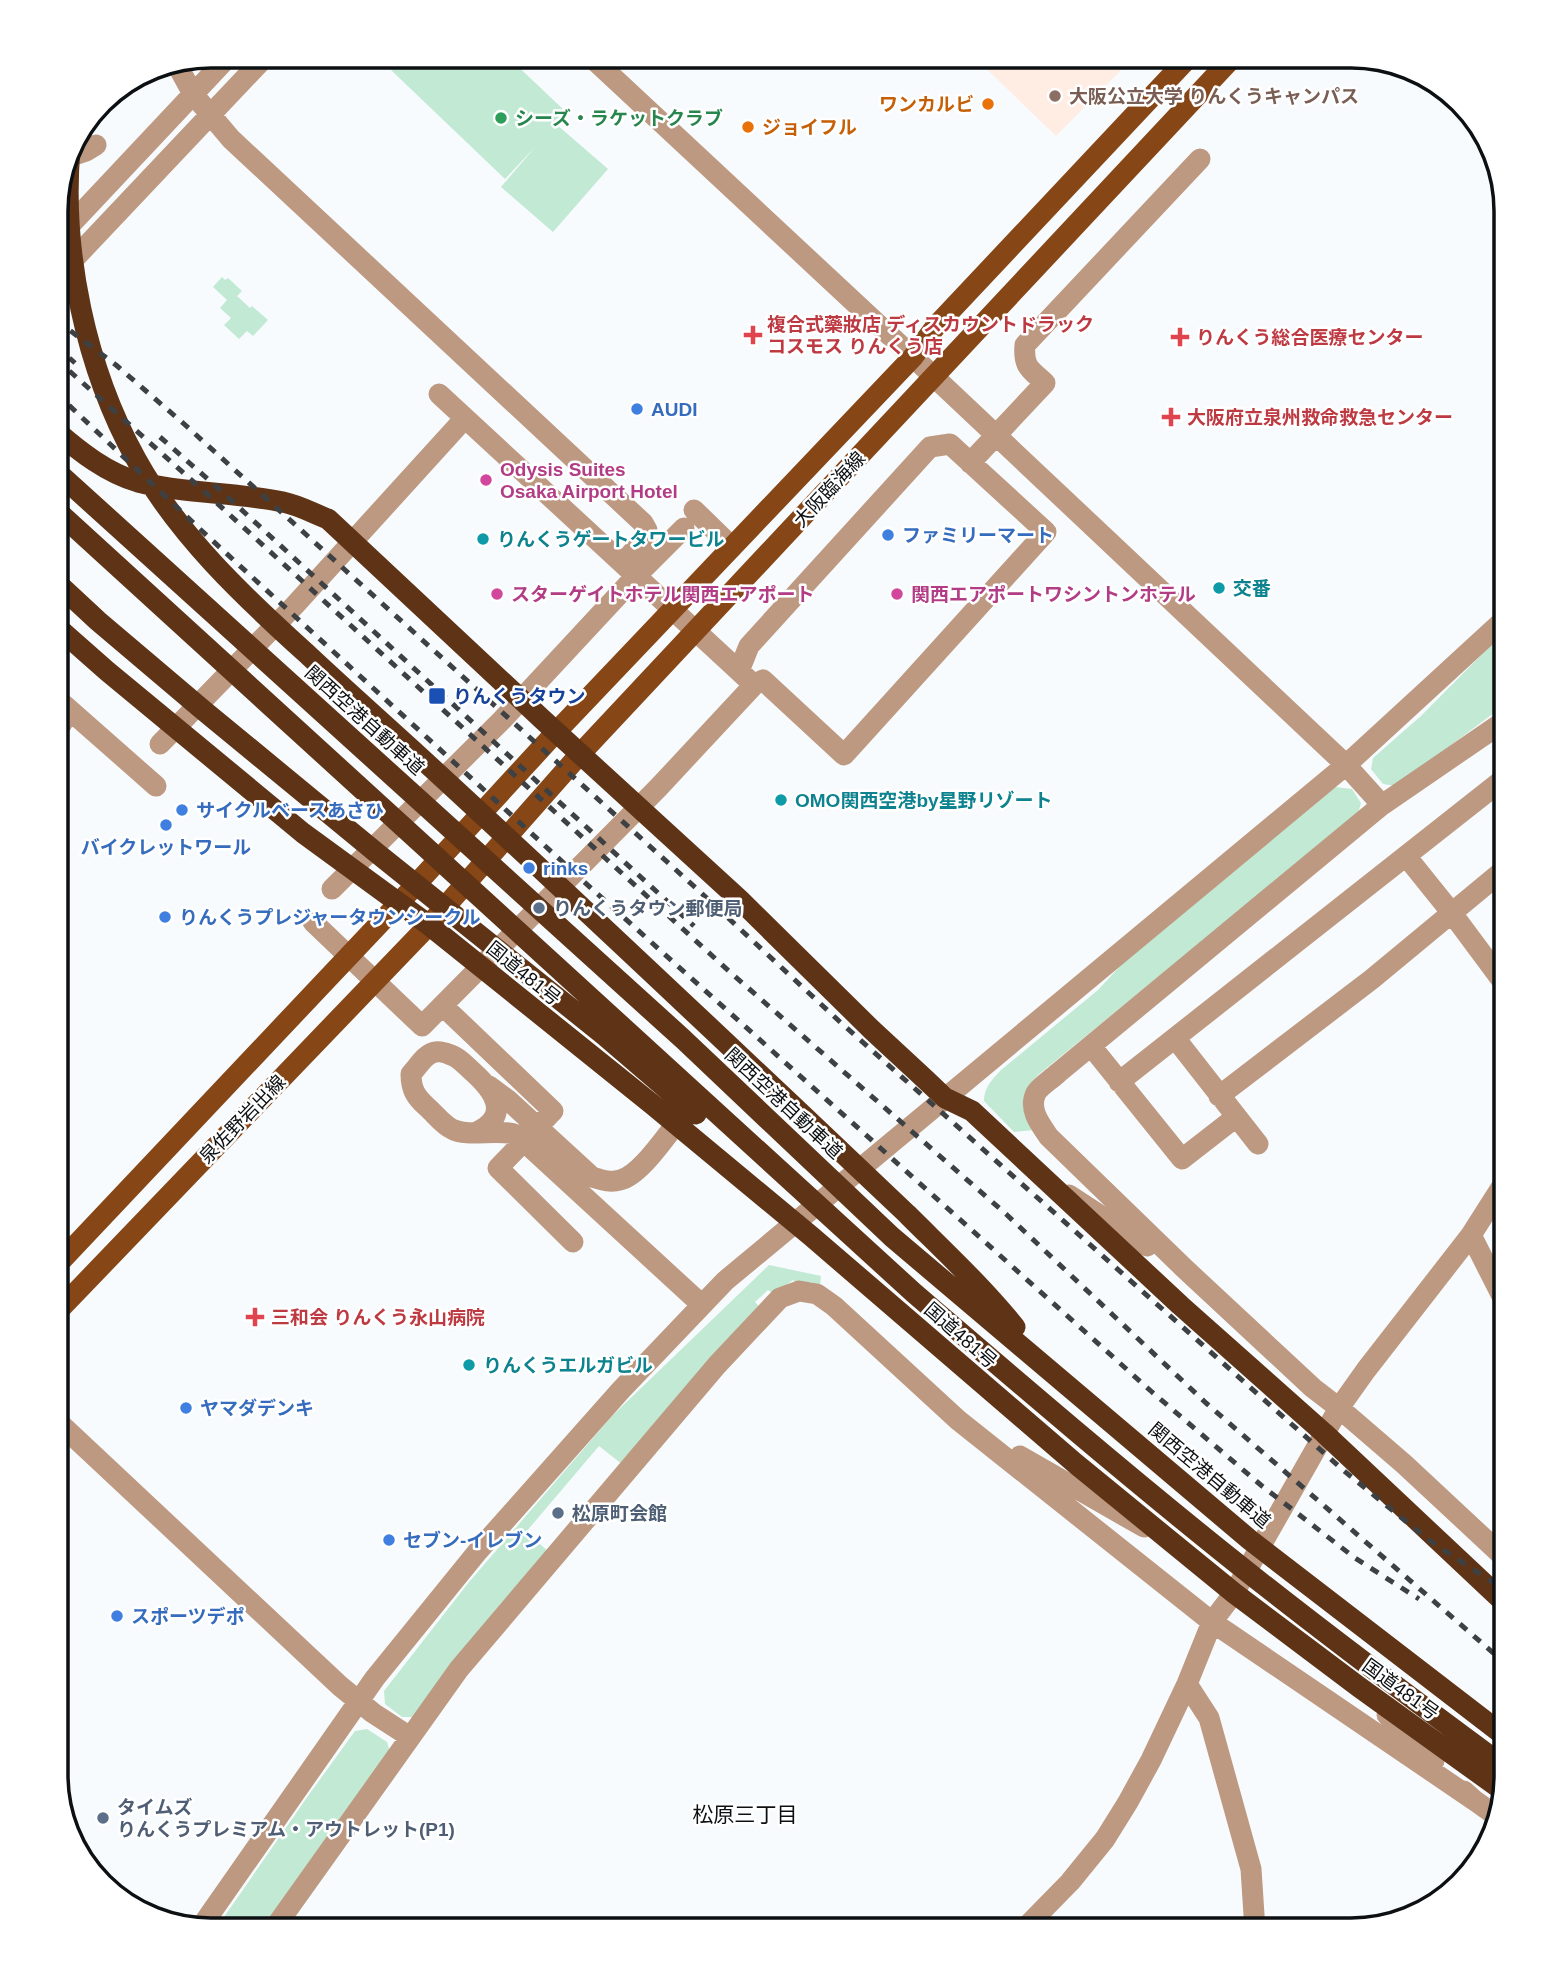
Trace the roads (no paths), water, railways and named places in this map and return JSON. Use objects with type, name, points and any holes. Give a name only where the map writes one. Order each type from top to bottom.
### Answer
[{"type":"highway","points":[[69,190],[74,271],[98,372],[136,460],[163,503],[235,587],[644,964],[950,1256],[992,1298],[1047,1366]]},
{"type":"highway","points":[[69,442],[107,469],[137,481],[286,502],[328,519],[731,891],[872,1030],[946,1097],[972,1111],[1494,1593]]},
{"type":"highway","name":"関西空港自動車道","points":[[69,483],[683,1039],[892,1237],[1250,1540],[1494,1728]]},
{"type":"highway","points":[[69,522],[914,1293],[1043,1404],[1236,1563],[1391,1684],[1494,1759]]},
{"type":"highway","points":[[69,594],[224,727],[604,1035],[820,1223],[914,1293]]},
{"type":"highway","name":"国道481号","points":[[69,637],[303,833],[429,925],[676,1124],[1076,1464],[1234,1593],[1493,1784]]},
{"type":"main road","name":"大阪臨海線","points":[[398,904],[557,731],[913,357],[936,326],[1178,69]]},
{"type":"main road","name":"大阪臨海線","points":[[429,925],[581,753],[1222,69]]},
{"type":"main road","name":"泉佐野岩出線","points":[[68,1253],[398,904]]},
{"type":"main road","name":"泉佐野岩出線","points":[[68,1300],[429,925]]},
{"type":"street","points":[[69,226],[217,69]]},
{"type":"street","points":[[69,264],[253,69]]},
{"type":"street","points":[[604,69],[1346,765],[1382,805]]},
{"type":"street","points":[[181,72],[193,94],[230,139],[643,523],[647,530],[645,537],[631,554]]},
{"type":"street","points":[[80,153],[96,145]]},
{"type":"street","points":[[970,463],[1045,383],[1027,366],[1024,358],[1026,345],[1200,159]]},
{"type":"street","points":[[313,922],[422,1026],[658,788],[746,678],[749,646],[930,447],[950,444],[1046,532],[844,755],[763,680],[746,678],[439,394]]},
{"type":"street","points":[[160,744],[295,605],[464,418]]},
{"type":"street","points":[[332,889],[502,720],[689,519],[732,547]]},
{"type":"street","points":[[207,1918],[358,1700],[478,1551],[621,1390],[725,1281],[1346,765],[1494,629]]},
{"type":"street","points":[[69,710],[156,786]]},
{"type":"street","points":[[1494,728],[1382,805],[1036,1093],[1033,1110],[1037,1121],[1049,1137],[1184,1268],[1312,1388],[1404,1464],[1494,1548]]},
{"type":"street","points":[[1119,1082],[1494,786]]},
{"type":"street","points":[[1406,856],[1494,965]]},
{"type":"street","points":[[1219,1096],[1372,979],[1494,878]]},
{"type":"street","points":[[443,1006],[553,1111],[498,1168],[573,1242]]},
{"type":"street","points":[[1175,1038],[1258,1144]]},
{"type":"street","points":[[1091,1046],[1182,1159],[1236,1117]]},
{"type":"street","points":[[676,1124],[634,1174],[607,1182],[592,1177],[508,1100],[455,1056],[443,1051],[429,1054],[411,1074],[411,1087],[417,1097],[452,1129],[508,1132],[517,1135],[702,1306]]},
{"type":"street","points":[[477,1132],[491,1122],[496,1110],[496,1099],[487,1085]]},
{"type":"street","points":[[1052,1185],[1167,1260],[1184,1268]]},
{"type":"street","points":[[1040,1918],[1111,1829],[1151,1760],[1213,1622],[1234,1593],[1339,1408],[1471,1235],[1494,1199]]},
{"type":"street","points":[[1471,1235],[1494,1280]]},
{"type":"street","points":[[282,1918],[459,1669],[717,1365],[780,1298],[799,1291],[817,1294],[834,1306],[958,1420],[1213,1622],[1489,1811]]},
{"type":"street","points":[[958,1420],[1175,1545]]},
{"type":"street","points":[[68,1431],[340,1686],[373,1713],[410,1737]]},
{"type":"street","points":[[1187,1684],[1209,1718],[1251,1869],[1254,1918]]},
{"type":"street","points":[[1359,1687],[1474,1800]]},
{"type":"railway","points":[[69,330],[116,365],[183,423],[839,1021],[1343,1470],[1430,1541],[1494,1583]]},
{"type":"railway","points":[[69,358],[75,363]]},
{"type":"railway","points":[[69,371],[731,973],[1006,1214],[1206,1403],[1494,1654]]},
{"type":"railway","points":[[69,405],[592,889],[1152,1392],[1262,1486],[1355,1558],[1419,1599]]},
{"type":"railway","points":[[160,437],[694,926]]},
{"type":"place","name":"大阪公立大学 りんくうキャンパス","points":[[1055,96]]},
{"type":"place","name":"ワンカルビ","points":[[988,104]]},
{"type":"place","name":"シーズ・ラケットクラブ","points":[[501,118]]},
{"type":"place","name":"ジョイフル","points":[[748,127]]},
{"type":"place","name":"複合式藥妝店 ディスカウントドラック コスモス りんくう店","points":[[753,335]]},
{"type":"place","name":"りんくう総合医療センター","points":[[1180,337]]},
{"type":"place","name":"AUDI","points":[[637,409]]},
{"type":"place","name":"大阪府立泉州救命救急センター","points":[[1171,417]]},
{"type":"place","name":"Odysis Suites Osaka Airport Hotel","points":[[486,480]]},
{"type":"place","name":"ファミリーマート","points":[[888,535]]},
{"type":"place","name":"りんくうゲートタワービル","points":[[483,539]]},
{"type":"place","name":"交番","points":[[1219,588]]},
{"type":"place","name":"スターゲイトホテル関西エアポート","points":[[497,594]]},
{"type":"place","name":"関西エアポートワシントンホテル","points":[[897,594]]},
{"type":"place","name":"りんくうタウン","points":[[437,696]]},
{"type":"place","name":"OMO関西空港by星野リゾート","points":[[781,800]]},
{"type":"place","name":"サイクルベースあさひ","points":[[182,810]]},
{"type":"place","name":"バイクレットワール","points":[[166,825]]},
{"type":"place","name":"rinks","points":[[529,868]]},
{"type":"place","name":"りんくうタウン郵便局","points":[[539,908]]},
{"type":"place","name":"りんくうプレジャータウンシークル","points":[[165,917]]},
{"type":"place","name":"三和会 りんくう永山病院","points":[[255,1317]]},
{"type":"place","name":"りんくうエルガビル","points":[[469,1365]]},
{"type":"place","name":"ヤマダデンキ","points":[[186,1408]]},
{"type":"place","name":"松原町会館","points":[[558,1513]]},
{"type":"place","name":"セブン-イレブン","points":[[389,1540]]},
{"type":"place","name":"スポーツデポ","points":[[117,1616]]},
{"type":"place","name":"タイムズ りんくうプレミアム・アウトレット(P1)","points":[[103,1818]]},
{"type":"district","name":"松原三丁目","points":[[745,1815]]}]
